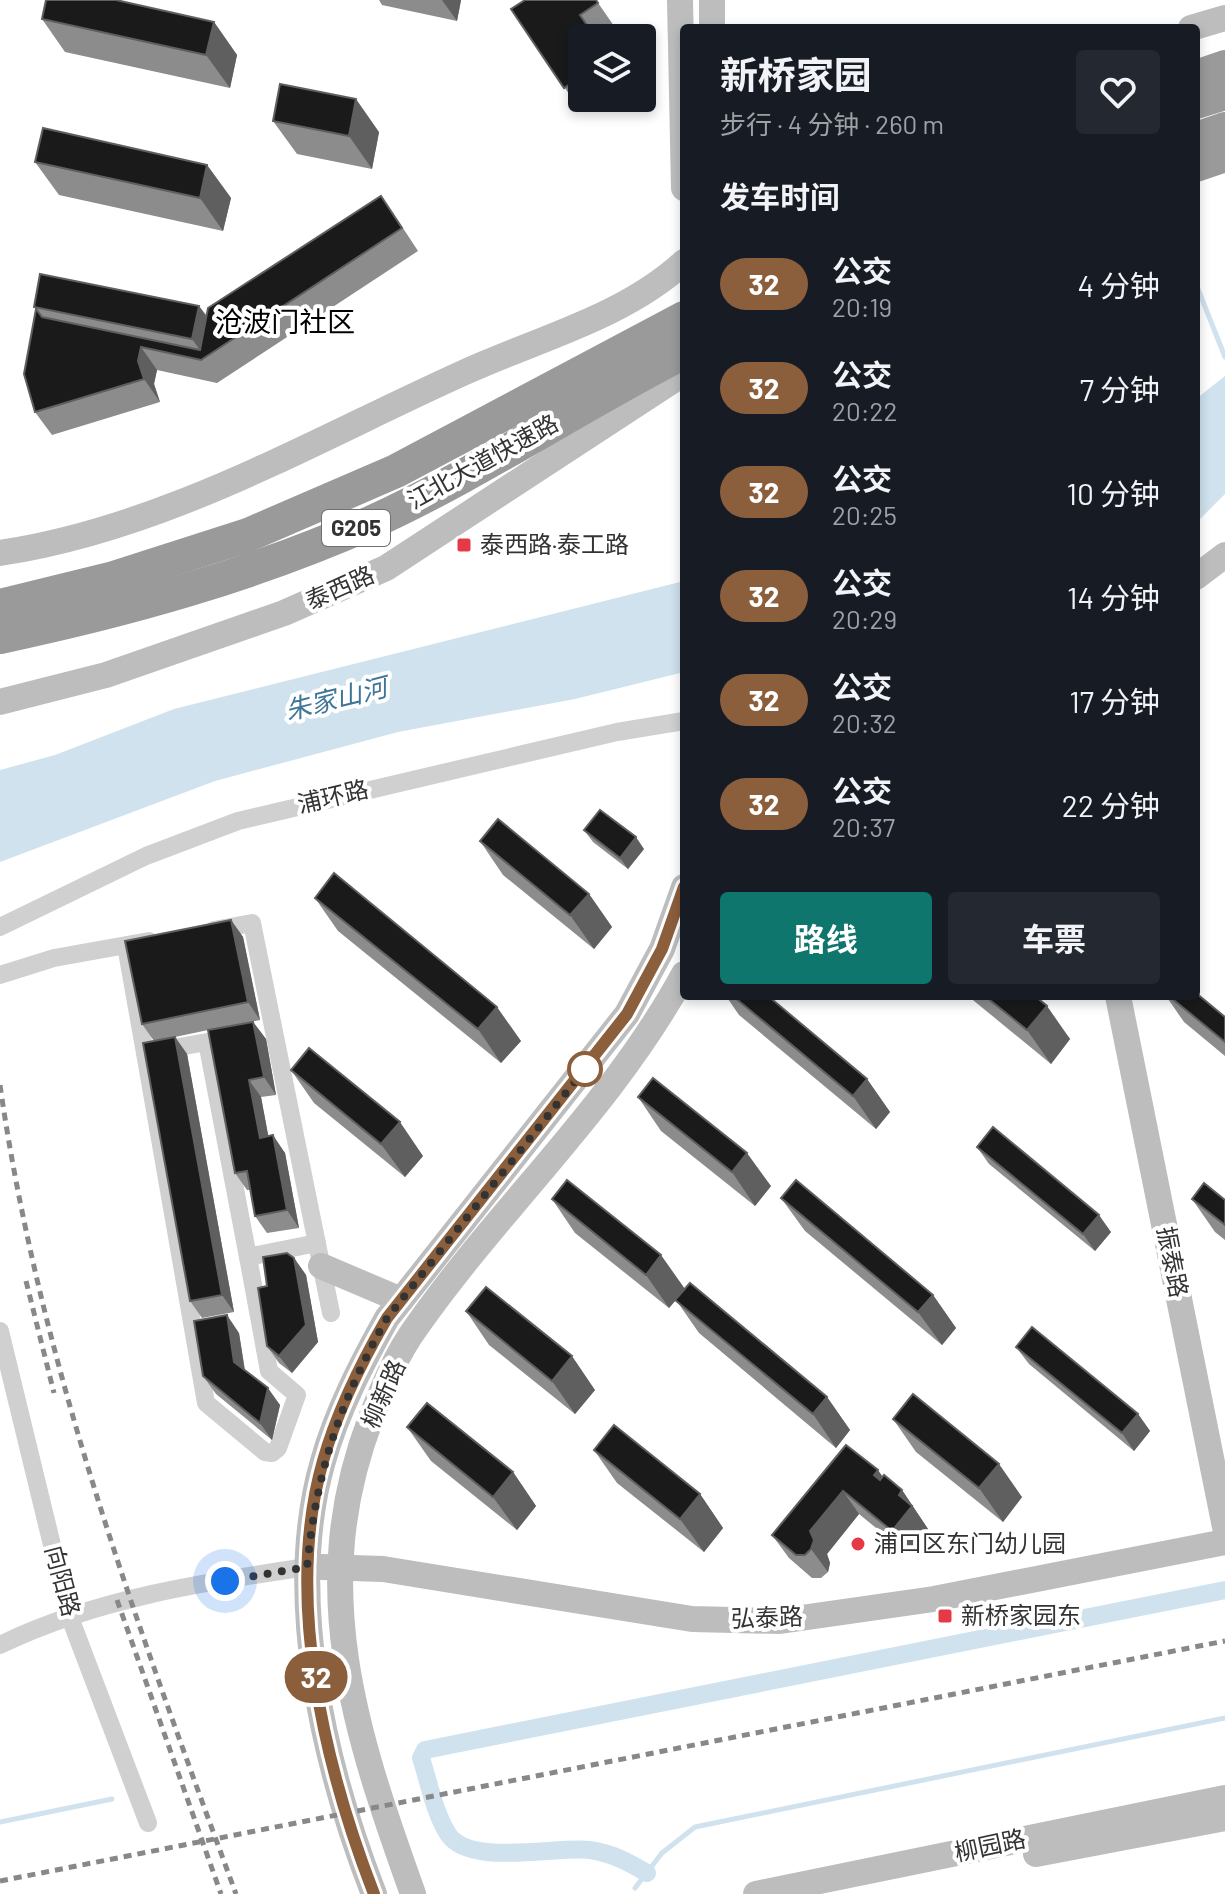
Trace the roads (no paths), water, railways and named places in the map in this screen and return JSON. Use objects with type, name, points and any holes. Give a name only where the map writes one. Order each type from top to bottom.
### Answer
[{"type":"highway","points":[[1200,76],[1225,67]]},
{"type":"highway","points":[[1200,101],[1225,93]]},
{"type":"highway","points":[[1200,138],[1225,129]]},
{"type":"highway","points":[[1200,164],[1225,155]]},
{"type":"highway","name":"江北大道快速路","points":[[0,606],[182,559],[248,535],[396,471],[680,320]]},
{"type":"highway","name":"江北大道快速路","points":[[0,637],[156,601],[327,541],[450,481],[680,354]]},
{"type":"main road","points":[[680,0],[681,24]]},
{"type":"main road","points":[[712,0],[712,24]]},
{"type":"main road","points":[[1200,25],[1225,18]]},
{"type":"main road","points":[[1200,61],[1225,53]]},
{"type":"main road","points":[[1200,121],[1225,113]]},
{"type":"main road","points":[[0,553],[95,531],[173,507],[252,474],[462,373],[629,304],[659,285],[680,266]]},
{"type":"main road","name":"泰西路","points":[[0,702],[106,675],[284,613],[386,568],[680,376]]},
{"type":"main road","points":[[1200,574],[1225,555]]},
{"type":"main road","name":"柳新路","points":[[374,1894],[328,1746],[313,1658],[307,1567],[313,1509],[323,1462],[338,1418],[363,1362],[401,1300],[627,1014],[662,949],[680,898]]},
{"type":"main road","name":"柳新路","points":[[413,1894],[376,1789],[354,1709],[342,1637],[341,1522],[358,1455],[381,1394],[416,1327],[638,1049],[680,981]]},
{"type":"main road","name":"振泰路","points":[[1119,1000],[1225,1527]]},
{"type":"main road","points":[[319,1254],[401,1300]]},
{"type":"main road","name":"弘泰路","points":[[307,1567],[383,1569],[692,1619],[780,1621],[934,1599],[1225,1542]]},
{"type":"main road","name":"柳园路","points":[[756,1894],[1225,1798]]},
{"type":"main road","name":"柳园路","points":[[841,1894],[1225,1818]]},
{"type":"street","name":"浦环路","points":[[0,927],[146,856],[238,821],[617,732],[680,722]]},
{"type":"street","points":[[196,933],[252,923],[268,1032],[331,1313]]},
{"type":"street","points":[[0,975],[54,958],[168,938]]},
{"type":"street","points":[[126,946],[206,1403],[265,1452],[272,1453],[278,1448],[297,1395],[269,1371],[214,1041],[145,1053]]},
{"type":"street","points":[[248,1257],[319,1254]]},
{"type":"street","name":"向阳路","points":[[0,1331],[69,1615],[148,1823]]},
{"type":"street","points":[[0,1645],[69,1615],[307,1567]]},
{"type":"water","points":[[1225,376],[1225,494],[1200,519],[1200,396]]},
{"type":"water","name":"朱家山河","points":[[680,582],[680,673],[575,699],[398,732],[215,781],[0,862],[0,770],[55,755],[174,709]]},
{"type":"waterway","points":[[1200,294],[1225,357]]},
{"type":"waterway","points":[[647,1873],[613,1856],[590,1850],[493,1853],[459,1844],[448,1834],[435,1807],[421,1758],[425,1750],[1225,1590]]},
{"type":"waterway","points":[[635,1888],[662,1853],[695,1827],[1225,1718]]},
{"type":"waterway","points":[[0,1822],[112,1799]]},
{"type":"railway","points":[[0,1085],[40,1292],[67,1394],[129,1596],[236,1894]]},
{"type":"railway","points":[[26,1281],[54,1393]]},
{"type":"railway","points":[[117,1600],[221,1894]]},
{"type":"railway","points":[[0,1881],[1225,1641]]},
{"type":"place","name":"泰西路·泰工路","points":[[464,545]]},
{"type":"place","name":"浦口区东门幼儿园","points":[[858,1544]]},
{"type":"place","name":"新桥家园东","points":[[945,1616]]},
{"type":"district","name":"沧波门社区","points":[[285,322]]}]
